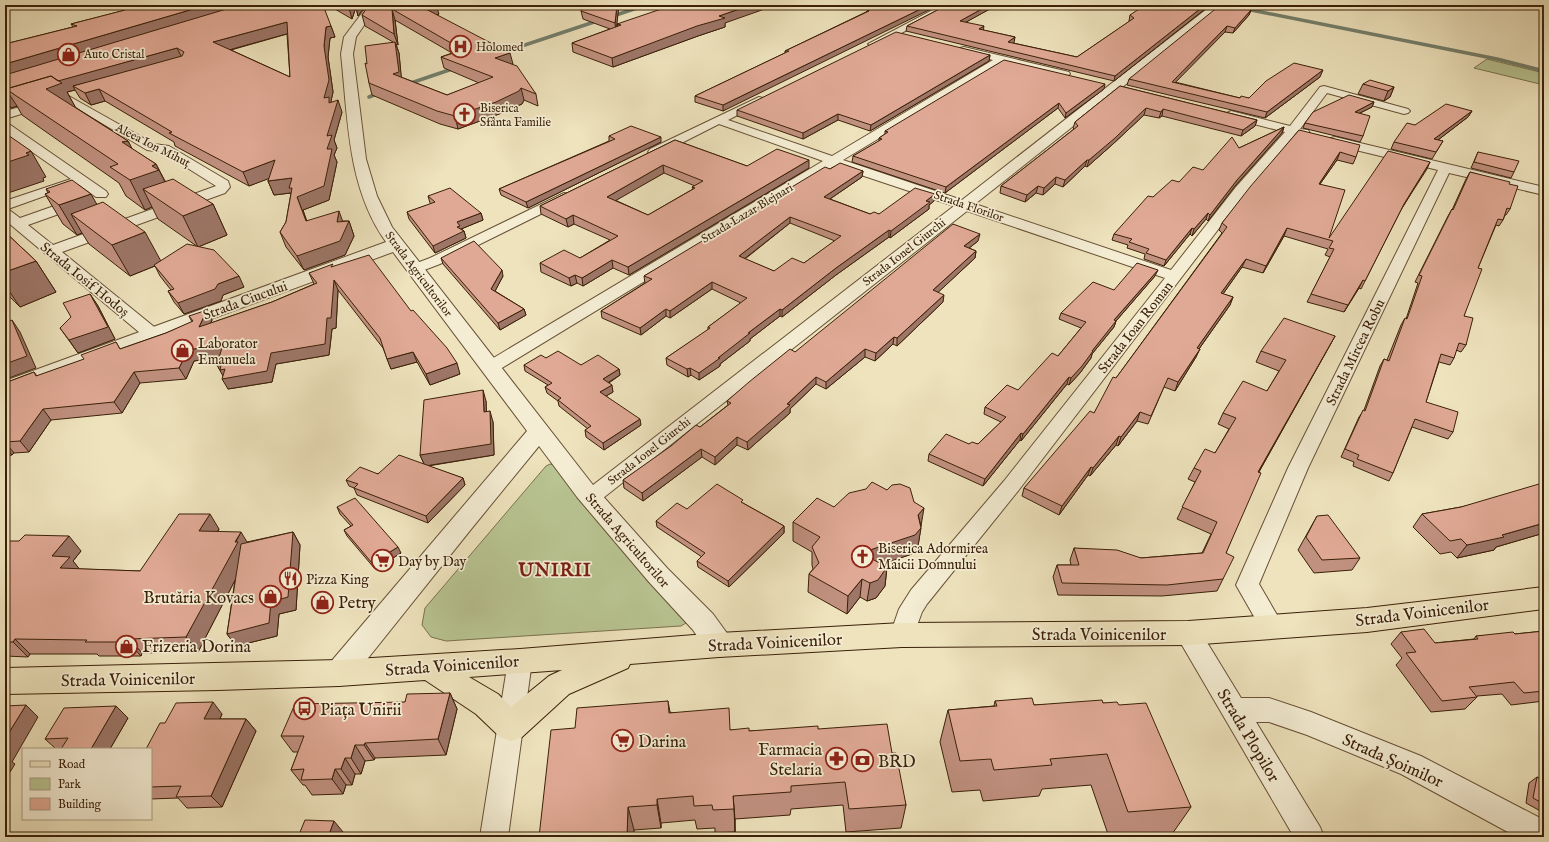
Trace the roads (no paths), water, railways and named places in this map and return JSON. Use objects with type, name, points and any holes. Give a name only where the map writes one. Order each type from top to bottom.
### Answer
[{"type":"main road","name":"Strada Voinicenilor","points":[[5,681],[339,673],[520,661],[719,645],[902,635],[1188,633],[1374,619],[1544,598]]},
{"type":"main road","points":[[429,667],[488,704],[511,727],[559,685],[634,652]]},
{"type":"street","name":"Strada Agricultorilor","points":[[373,5],[350,37],[348,54],[359,159],[365,184],[376,212],[395,245],[491,367],[539,432],[591,497],[658,575],[703,622],[719,645]]},
{"type":"street","points":[[864,48],[949,5]]},
{"type":"street","name":"Strada Ionel Giurchi","points":[[591,497],[964,204],[1116,87],[1217,5]]},
{"type":"street","points":[[895,33],[911,37]]},
{"type":"street","points":[[956,48],[1077,77]]},
{"type":"street","name":"Strada Lazar Blejnari","points":[[491,367],[1002,59]]},
{"type":"street","points":[[1099,83],[1132,91]]},
{"type":"street","name":"Strada Ioan Roman","points":[[902,635],[911,610],[919,597],[1011,486],[1241,190],[1293,130],[1324,89],[1404,111]]},
{"type":"street","points":[[5,114],[82,94]]},
{"type":"street","points":[[647,156],[767,96]]},
{"type":"street","name":"Aleea Ion Mihuț","points":[[52,252],[220,190],[223,187],[223,184],[165,149],[151,147],[67,98]]},
{"type":"street","points":[[1222,113],[1312,135]]},
{"type":"street","name":"Strada Florilor","points":[[718,120],[833,161],[1175,276]]},
{"type":"street","points":[[5,126],[101,194],[18,224]]},
{"type":"street","points":[[1327,139],[1544,191]]},
{"type":"street","name":"Strada Mircea Robu","points":[[1272,627],[1247,586],[1298,468],[1445,168]]},
{"type":"street","points":[[5,206],[80,180]]},
{"type":"street","points":[[414,270],[576,191]]},
{"type":"street","name":"Strada Iosif Hodoș","points":[[5,213],[152,334]]},
{"type":"street","name":"Strada Ciucului","points":[[5,388],[395,245]]},
{"type":"street","points":[[339,673],[392,611],[499,477],[539,432]]},
{"type":"street","name":"Strada Plopilor","points":[[1188,633],[1310,837]]},
{"type":"street","points":[[494,837],[520,661]]},
{"type":"street","name":"Strada Șoimilor","points":[[1234,710],[1269,710],[1311,724],[1411,765],[1544,836]]},
{"type":"waterway","points":[[610,17],[646,5]]},
{"type":"waterway","points":[[1226,5],[1497,59],[1544,71]]},
{"type":"waterway","points":[[498,54],[600,20]]},
{"type":"waterway","points":[[405,85],[458,67]]},
{"type":"waterway","points":[[369,97],[382,92]]},
{"type":"place","name":"Holomed","points":[[461,47]]},
{"type":"place","name":"Auto Cristal","points":[[68,54]]},
{"type":"place","name":"Biserica Sfânta Familie","points":[[464,115]]},
{"type":"place","name":"Laborator Emanuela","points":[[182,351]]},
{"type":"place","name":"Biserica Adormirea Maicii Domnului","points":[[863,556]]},
{"type":"place","name":"Day by Day","points":[[382,561]]},
{"type":"place","name":"Pizza King","points":[[291,579]]},
{"type":"place","name":"Brutăria Kovacs","points":[[270,597]]},
{"type":"place","name":"Petry","points":[[323,602]]},
{"type":"place","name":"Frizeria Dorina","points":[[126,646]]},
{"type":"place","name":"Piața Unirii","points":[[304,709]]},
{"type":"place","name":"Darina","points":[[622,741]]},
{"type":"place","name":"Farmacia Stelaria","points":[[837,759]]},
{"type":"place","name":"BRD","points":[[862,761]]},
{"type":"district","name":"UNIRII","points":[[555,570]]}]
